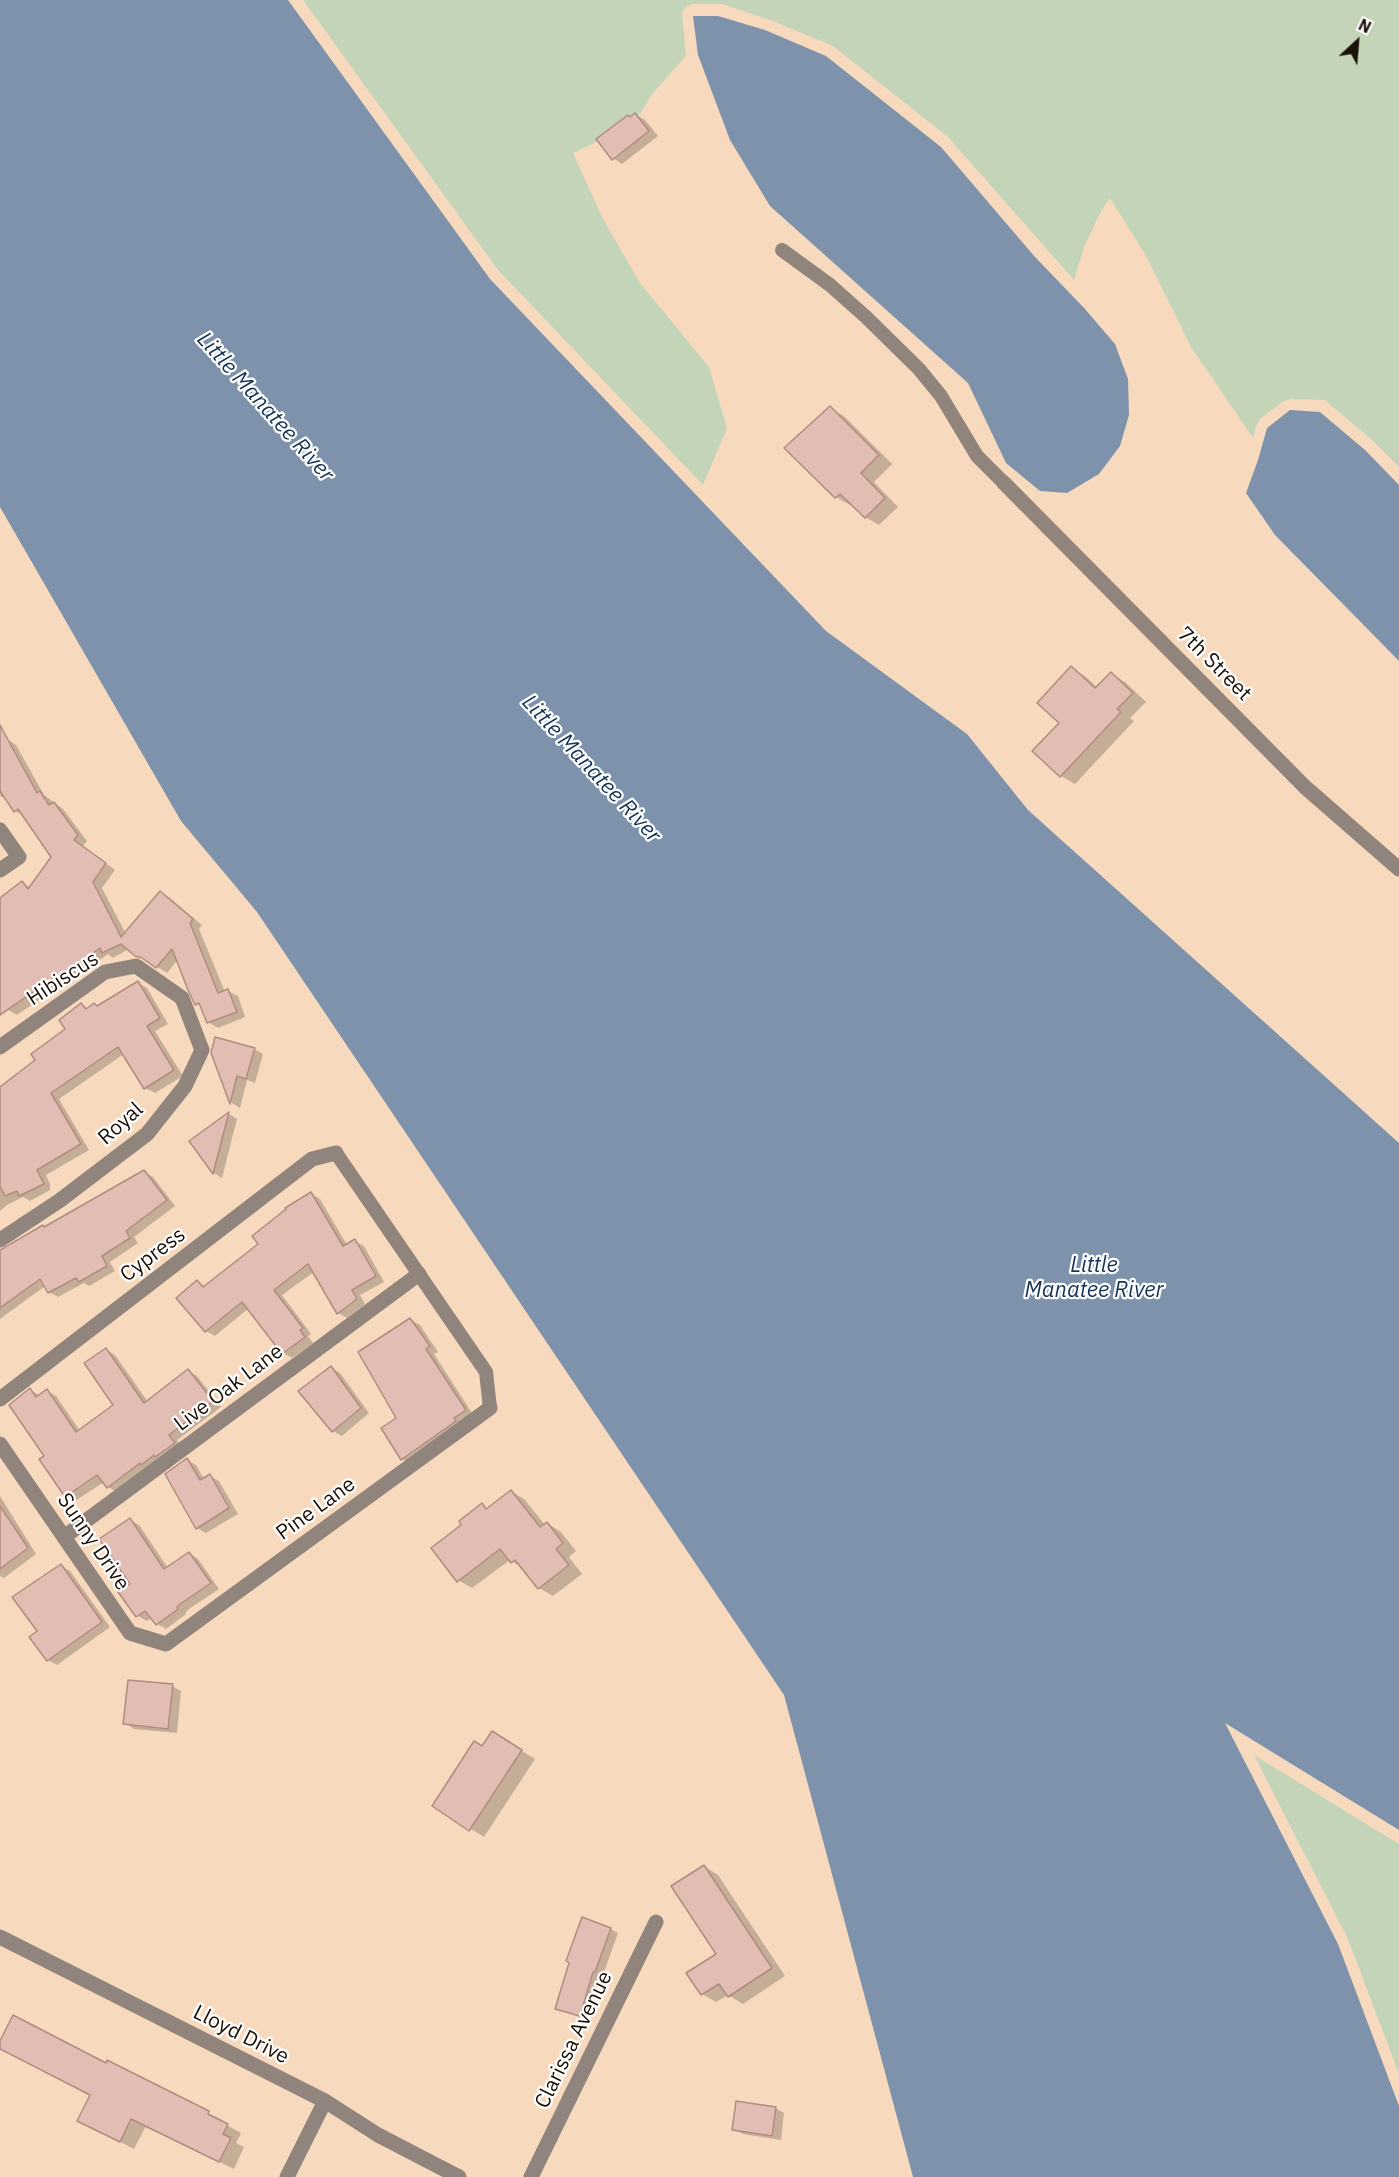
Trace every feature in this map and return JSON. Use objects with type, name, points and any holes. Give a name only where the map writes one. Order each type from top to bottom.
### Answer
[{"type":"street","name":"7th Street","points":[[1004,483],[1305,787],[1399,869]]},
{"type":"street","points":[[0,830],[19,857],[0,870]]},
{"type":"street","name":"Hibiscus","points":[[0,1047],[105,972],[136,966],[182,998]]},
{"type":"street","name":"Royal","points":[[0,1240],[59,1201],[147,1134],[184,1086],[202,1050],[182,998]]},
{"type":"street","name":"Cypress","points":[[0,1399],[312,1159],[336,1153]]},
{"type":"street","name":"Live Oak Lane","points":[[64,1537],[419,1274]]},
{"type":"street","name":"Pine Lane","points":[[166,1644],[490,1408]]},
{"type":"street","name":"Sunny Drive","points":[[0,1444],[130,1633],[166,1644]]},
{"type":"street","name":"Clarissa Avenue","points":[[531,2177],[656,1922]]},
{"type":"street","name":"Lloyd Drive","points":[[0,1937],[325,2102],[378,2135],[459,2177]]},
{"type":"street","points":[[287,2177],[325,2102]]},
{"type":"lane","points":[[782,250],[830,285],[919,369],[941,396],[977,456],[1004,483]]},
{"type":"lane","points":[[336,1153],[486,1371],[490,1408]]},
{"type":"green space","points":[[303,0],[1399,0],[1399,467],[1373,441],[1325,400],[1291,399],[1284,401],[1261,418],[1253,438],[1191,347],[1146,256],[1110,198],[1101,211],[1084,247],[1074,280],[948,137],[833,46],[773,21],[722,4],[693,4],[687,6],[682,12],[686,56],[653,93],[633,125],[573,153],[603,219],[640,283],[709,367],[727,428],[703,485],[498,270]]},
{"type":"green space","points":[[1254,1755],[1399,1844],[1399,2074],[1348,1939]]},
{"type":"water","name":"Little Manatee River","points":[[0,0],[288,0],[490,279],[826,631],[967,734],[1028,810],[1399,1143],[1399,1830],[1225,1723],[1338,1944],[1399,2106],[1399,2177],[913,2177],[784,1695],[257,912],[181,821],[0,507]]},
{"type":"water","points":[[693,16],[718,16],[765,30],[826,56],[941,147],[1035,257],[1085,309],[1115,344],[1128,379],[1129,415],[1120,446],[1099,474],[1067,493],[1040,491],[1006,463],[968,383],[770,206],[730,140],[698,55]]},
{"type":"water","points":[[1290,410],[1320,412],[1365,450],[1399,485],[1399,661],[1275,535],[1246,493],[1267,428]]},
{"type":"building","points":[[635,113],[649,131],[612,160],[596,139],[628,115],[630,117]]},
{"type":"building","points":[[830,406],[879,455],[861,473],[885,498],[865,518],[840,494],[835,498],[784,448]]},
{"type":"building","points":[[1071,666],[1095,688],[1111,672],[1133,693],[1117,709],[1121,712],[1060,777],[1032,751],[1059,723],[1037,703]]},
{"type":"building","points":[[0,725],[37,793],[40,791],[49,805],[54,802],[78,835],[74,840],[106,863],[93,882],[121,937],[160,891],[193,919],[190,923],[218,993],[228,989],[237,1012],[207,1023],[199,1003],[195,1005],[172,949],[156,968],[135,956],[121,944],[102,953],[100,948],[54,981],[52,979],[0,1015],[0,898],[22,881],[28,889],[51,857],[18,809],[14,812],[0,791]]},
{"type":"building","points":[[138,981],[160,1018],[147,1026],[174,1070],[144,1089],[118,1047],[51,1093],[81,1144],[37,1170],[44,1184],[19,1196],[17,1191],[5,1196],[0,1186],[0,1087],[35,1060],[31,1054],[65,1029],[59,1020],[81,1003],[86,1009],[94,1003],[97,1006]]},
{"type":"building","points":[[215,1037],[255,1048],[246,1079],[237,1076],[230,1104],[211,1053]]},
{"type":"building","points":[[229,1112],[213,1174],[189,1141]]},
{"type":"building","points":[[144,1170],[167,1200],[126,1231],[130,1238],[102,1256],[107,1266],[79,1282],[76,1278],[48,1293],[40,1279],[0,1308],[0,1250]]},
{"type":"building","points":[[311,1192],[343,1246],[355,1239],[376,1276],[352,1290],[357,1299],[337,1314],[308,1264],[274,1290],[303,1328],[300,1330],[305,1337],[282,1354],[242,1302],[205,1332],[176,1298],[197,1280],[203,1287],[258,1244],[252,1236],[285,1208]]},
{"type":"building","points":[[410,1318],[430,1346],[426,1349],[466,1410],[454,1418],[456,1421],[401,1460],[381,1428],[396,1418],[358,1352]]},
{"type":"building","points":[[106,1348],[144,1403],[188,1369],[213,1401],[169,1435],[175,1443],[155,1457],[154,1455],[141,1465],[140,1463],[107,1488],[97,1475],[65,1497],[39,1459],[44,1456],[9,1405],[30,1388],[36,1397],[47,1389],[76,1432],[113,1405],[84,1363]]},
{"type":"building","points":[[331,1366],[361,1408],[332,1432],[298,1391]]},
{"type":"building","points":[[187,1458],[200,1480],[210,1474],[229,1508],[196,1529],[165,1474]]},
{"type":"building","points":[[511,1490],[540,1527],[547,1522],[563,1543],[556,1549],[569,1565],[538,1589],[515,1560],[511,1563],[500,1549],[457,1582],[431,1548],[461,1525],[459,1521],[482,1503],[486,1509]]},
{"type":"building","points":[[0,1506],[28,1548],[0,1569]]},
{"type":"building","points":[[130,1518],[164,1569],[189,1552],[211,1583],[180,1604],[178,1609],[156,1625],[145,1611],[136,1617],[118,1592],[130,1584],[99,1539]]},
{"type":"building","points":[[61,1564],[102,1622],[47,1661],[29,1637],[37,1631],[12,1597]]},
{"type":"building","points":[[128,1680],[173,1684],[168,1729],[123,1724]]},
{"type":"building","points":[[492,1731],[522,1750],[469,1831],[432,1806],[474,1741],[482,1746]]},
{"type":"building","points":[[704,1865],[772,1968],[728,1997],[719,1984],[701,1995],[686,1973],[716,1954],[671,1886]]},
{"type":"building","points":[[582,1917],[611,1928],[595,1972],[593,1972],[580,2016],[555,2009],[569,1963],[566,1961]]},
{"type":"building","points":[[13,2015],[106,2063],[107,2060],[209,2111],[208,2114],[228,2124],[223,2134],[231,2138],[219,2162],[131,2119],[120,2142],[77,2121],[90,2095],[0,2049],[0,2041]]},
{"type":"building","points":[[736,2101],[776,2107],[772,2136],[732,2130]]}]
